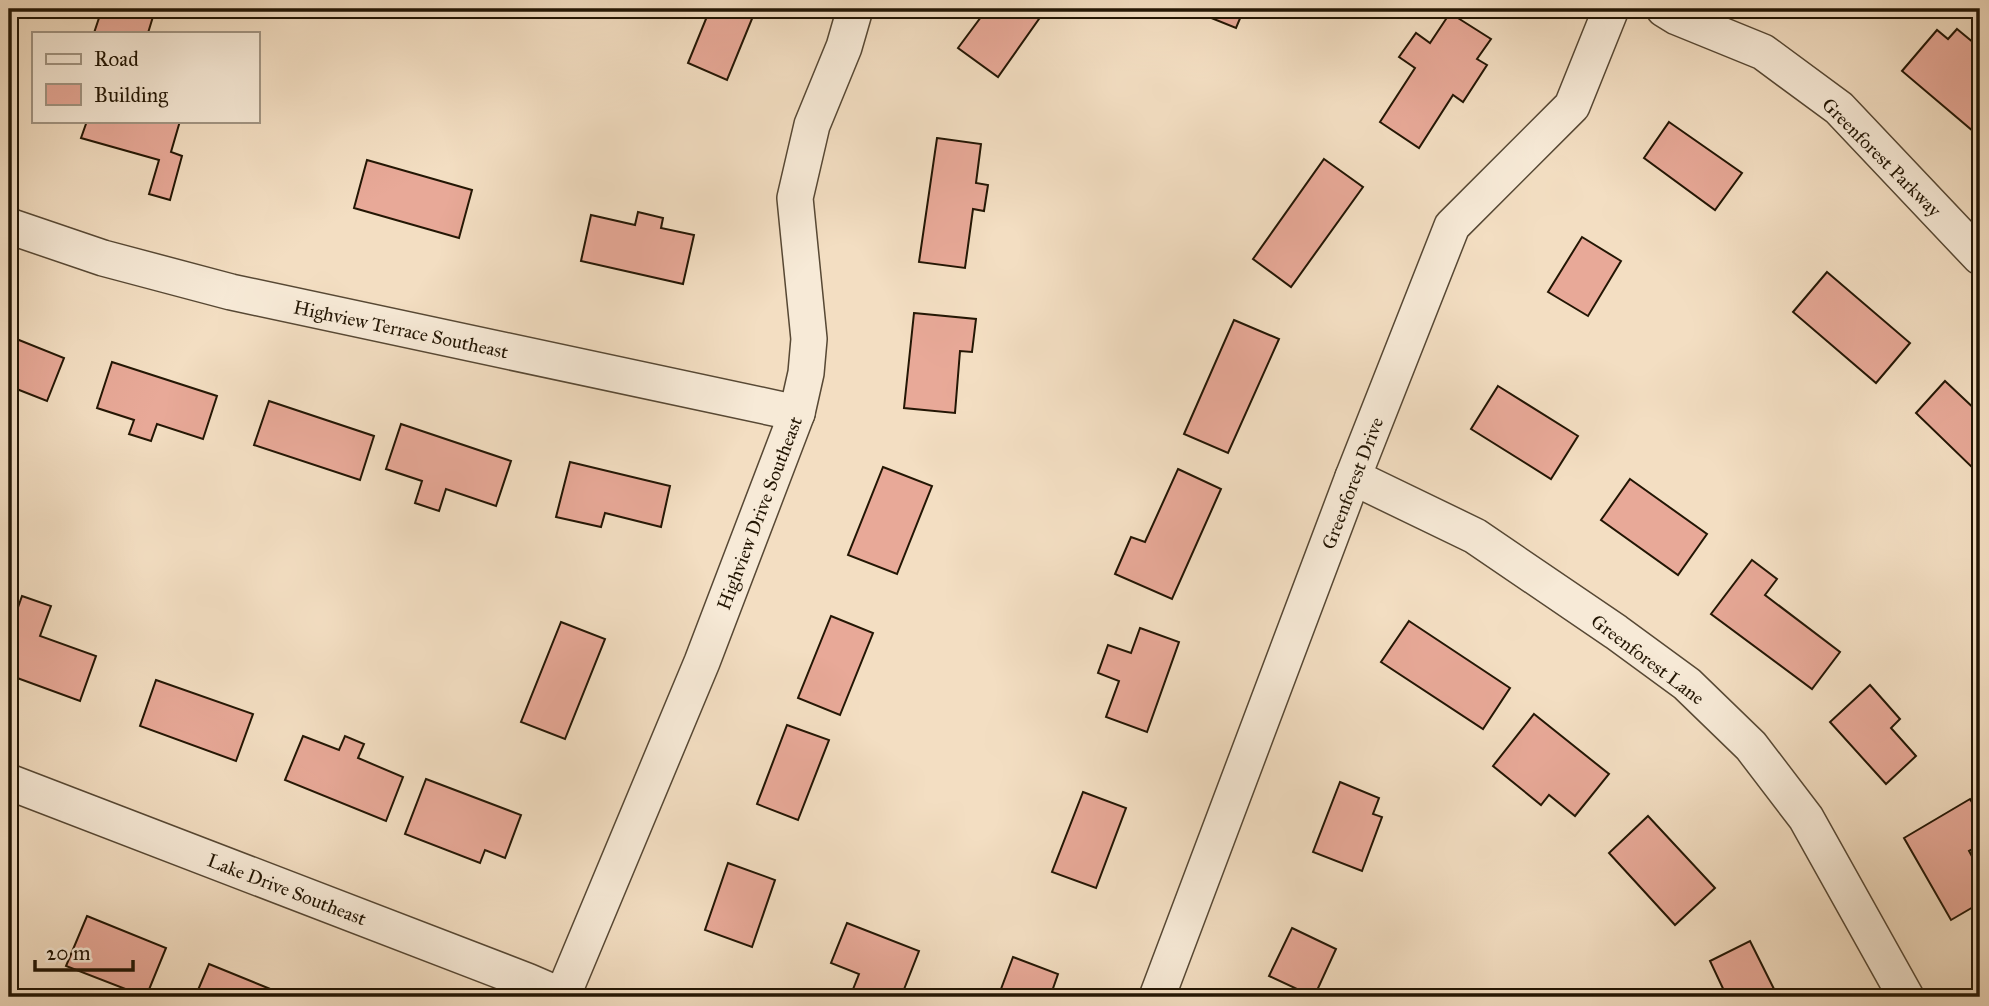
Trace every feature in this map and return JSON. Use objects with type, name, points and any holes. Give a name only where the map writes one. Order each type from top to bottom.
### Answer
[{"type":"street","name":"Highview Drive Southeast","points":[[563,997],[702,663],[797,413],[806,373],[809,339],[795,198],[812,125],[844,47],[855,9]]},
{"type":"street","name":"Greenforest Drive","points":[[1157,997],[1353,477],[1452,226],[1572,106],[1611,9]]},
{"type":"street","name":"Greenforest Parkway","points":[[1664,9],[1677,17],[1763,52],[1839,108],[1980,257]]},
{"type":"street","name":"Highview Terrace Southeast","points":[[9,226],[103,258],[231,292],[797,413]]},
{"type":"street","name":"Greenforest Lane","points":[[1353,477],[1475,536],[1687,684],[1751,746],[1806,818],[1906,997]]},
{"type":"street","name":"Lake Drive Southeast","points":[[9,782],[563,997]]},
{"type":"building","points":[[102,9],[155,10],[148,32],[94,32]]},
{"type":"building","points":[[710,9],[756,9],[727,80],[688,63]]},
{"type":"building","points":[[987,9],[1046,9],[998,77],[958,48]]},
{"type":"building","points":[[1189,9],[1244,9],[1236,28]]},
{"type":"building","points":[[1450,13],[1491,39],[1477,59],[1487,65],[1463,102],[1453,95],[1419,148],[1380,122],[1415,68],[1399,57],[1416,33],[1430,43]]},
{"type":"building","points":[[1957,29],[1980,48],[1980,137],[1902,71],[1937,30],[1948,39]]},
{"type":"building","points":[[87,122],[180,122],[171,152],[182,156],[170,200],[149,194],[159,160],[81,138]]},
{"type":"building","points":[[1669,122],[1742,173],[1715,210],[1644,158]]},
{"type":"building","points":[[937,138],[981,144],[976,183],[988,185],[984,211],[973,209],[965,268],[919,262]]},
{"type":"building","points":[[1324,159],[1363,187],[1291,287],[1253,259]]},
{"type":"building","points":[[367,160],[472,190],[459,238],[354,208]]},
{"type":"building","points":[[638,212],[663,218],[661,228],[694,235],[683,284],[581,261],[591,215],[635,225]]},
{"type":"building","points":[[1582,237],[1621,261],[1588,316],[1548,292]]},
{"type":"building","points":[[1827,272],[1910,343],[1876,383],[1793,312]]},
{"type":"building","points":[[914,313],[976,319],[972,352],[960,351],[955,413],[904,408]]},
{"type":"building","points":[[1234,320],[1279,339],[1228,453],[1184,434]]},
{"type":"building","points":[[9,336],[64,358],[47,401],[9,386]]},
{"type":"building","points":[[112,362],[217,396],[203,439],[157,424],[151,441],[129,434],[134,420],[97,408]]},
{"type":"building","points":[[1945,381],[1980,414],[1980,475],[1916,413]]},
{"type":"building","points":[[1498,386],[1578,436],[1551,479],[1471,429]]},
{"type":"building","points":[[269,401],[374,436],[360,480],[254,445]]},
{"type":"building","points":[[401,424],[511,461],[496,506],[446,489],[439,511],[415,503],[422,481],[386,469]]},
{"type":"building","points":[[570,462],[670,486],[661,527],[605,513],[601,527],[556,517]]},
{"type":"building","points":[[883,467],[932,486],[897,574],[848,555]]},
{"type":"building","points":[[1178,469],[1221,489],[1172,599],[1115,574],[1131,537],[1145,542]]},
{"type":"building","points":[[1630,479],[1707,534],[1678,575],[1601,520]]},
{"type":"building","points":[[1752,560],[1777,579],[1765,595],[1840,652],[1812,689],[1711,614]]},
{"type":"building","points":[[22,596],[51,606],[40,636],[96,656],[80,701],[9,675],[9,633]]},
{"type":"building","points":[[831,616],[873,633],[840,715],[798,698]]},
{"type":"building","points":[[1409,621],[1510,688],[1483,729],[1381,662]]},
{"type":"building","points":[[561,622],[605,639],[565,739],[521,722]]},
{"type":"building","points":[[1140,628],[1179,642],[1147,732],[1106,717],[1119,681],[1098,673],[1108,645],[1131,653]]},
{"type":"building","points":[[156,680],[253,714],[236,761],[140,726]]},
{"type":"building","points":[[1870,685],[1900,719],[1891,728],[1916,756],[1886,784],[1830,722]]},
{"type":"building","points":[[1534,714],[1609,774],[1575,816],[1549,795],[1541,805],[1493,766]]},
{"type":"building","points":[[787,725],[829,740],[798,820],[757,804]]},
{"type":"building","points":[[303,736],[339,750],[345,736],[364,744],[358,758],[403,777],[386,821],[285,780]]},
{"type":"building","points":[[426,779],[521,815],[505,858],[485,850],[480,863],[405,834]]},
{"type":"building","points":[[1340,782],[1379,798],[1373,814],[1382,817],[1362,871],[1313,852]]},
{"type":"building","points":[[1083,792],[1126,808],[1096,888],[1052,872]]},
{"type":"building","points":[[1970,799],[1980,816],[1980,845],[1969,851],[1980,871],[1980,903],[1951,920],[1904,838]]},
{"type":"building","points":[[1648,816],[1715,888],[1675,925],[1609,853]]},
{"type":"building","points":[[728,863],[775,880],[752,947],[705,930]]},
{"type":"building","points":[[87,916],[166,948],[146,997],[66,966]]},
{"type":"building","points":[[847,923],[919,951],[901,997],[850,997],[859,974],[831,963]]},
{"type":"building","points":[[1292,928],[1336,949],[1314,997],[1269,976]]},
{"type":"building","points":[[1750,941],[1778,997],[1727,997],[1710,961]]},
{"type":"building","points":[[1013,957],[1058,974],[1050,997],[998,997]]},
{"type":"building","points":[[209,964],[290,997],[195,997]]}]
